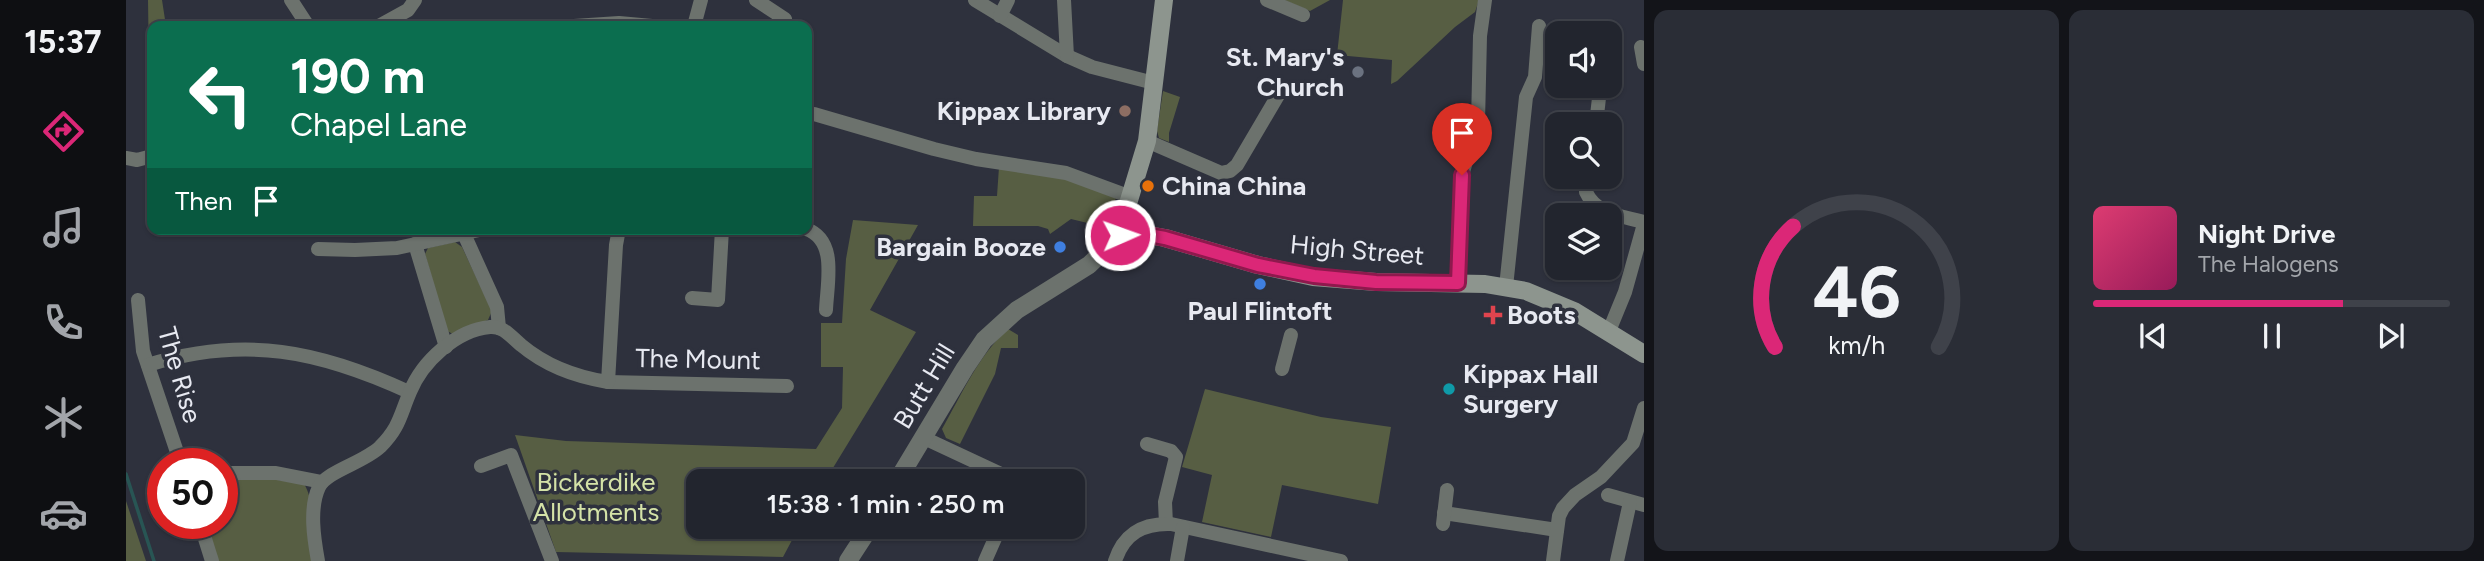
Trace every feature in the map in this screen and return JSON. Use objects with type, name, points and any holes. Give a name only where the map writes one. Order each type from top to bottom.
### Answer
[{"type":"main road","points":[[1128,230],[1126,212],[1147,141],[1164,0]]},
{"type":"main road","name":"High Street","points":[[1128,230],[1258,265],[1314,276],[1376,282],[1458,283],[1507,287],[1554,301],[1644,354]]},
{"type":"street","points":[[291,0],[304,21]]},
{"type":"street","points":[[388,21],[408,10],[415,0]]},
{"type":"street","points":[[695,21],[701,0]]},
{"type":"street","points":[[756,0],[785,19]]},
{"type":"street","points":[[975,0],[1067,56],[1104,71],[1154,83]]},
{"type":"street","points":[[1000,16],[1008,0]]},
{"type":"street","points":[[1064,0],[1067,56]]},
{"type":"street","points":[[1267,0],[1303,15]]},
{"type":"street","points":[[1458,283],[1462,175],[1478,122],[1480,36],[1485,0]]},
{"type":"street","points":[[1507,287],[1526,97],[1535,78],[1539,26]]},
{"type":"street","points":[[1641,47],[1644,64]]},
{"type":"street","points":[[1147,141],[1216,172],[1230,171],[1237,165],[1280,92]]},
{"type":"street","points":[[1597,112],[1599,98]]},
{"type":"street","points":[[814,114],[976,159],[1066,173],[1131,197]]},
{"type":"street","points":[[126,158],[137,160],[147,157]]},
{"type":"street","points":[[1586,189],[1588,197],[1603,211],[1644,223],[1625,292],[1609,331]]},
{"type":"street","name":"Butt Hill","points":[[905,469],[975,351],[1002,322],[1032,299],[1089,265],[1128,230]]},
{"type":"street","points":[[812,232],[817,234],[827,248],[826,310]]},
{"type":"street","points":[[318,249],[366,250],[459,235]]},
{"type":"street","points":[[318,561],[314,513],[322,482],[361,461],[382,445],[403,416],[410,392],[424,368],[446,347],[482,329],[499,328],[496,307],[464,235]]},
{"type":"street","points":[[610,235],[616,245]]},
{"type":"street","points":[[608,382],[618,235]]},
{"type":"street","points":[[692,298],[718,300],[722,235]]},
{"type":"street","points":[[415,244],[446,347]]},
{"type":"street","name":"The Rise","points":[[138,300],[140,334],[176,448]]},
{"type":"street","name":"The Mount","points":[[499,328],[549,364],[572,374],[608,382],[787,386]]},
{"type":"street","points":[[1282,369],[1291,335]]},
{"type":"street","points":[[148,365],[216,351],[280,351],[343,364],[410,392]]},
{"type":"street","points":[[1553,561],[1559,516],[1568,500],[1601,477],[1633,443],[1643,413]]},
{"type":"street","points":[[924,438],[990,469]]},
{"type":"street","points":[[1146,444],[1171,451],[1175,457],[1165,502],[1166,524]]},
{"type":"street","points":[[481,466],[511,455],[552,561]]},
{"type":"street","points":[[238,473],[276,473],[322,482]]},
{"type":"street","points":[[1447,490],[1444,518],[1557,530]]},
{"type":"street","points":[[1608,495],[1637,503],[1617,561]]},
{"type":"street","points":[[1115,561],[1122,545],[1135,531],[1153,524],[1183,527],[1341,561]]},
{"type":"street","points":[[1177,561],[1183,527]]},
{"type":"street","points":[[205,539],[212,561]]},
{"type":"street","points":[[848,561],[862,539]]},
{"type":"street","points":[[985,561],[995,539]]},
{"type":"green space","points":[[148,0],[162,0],[165,21],[148,21]]},
{"type":"green space","points":[[1284,0],[1330,0],[1310,11]]},
{"type":"green space","points":[[1343,0],[1479,0],[1475,12],[1391,84],[1392,60],[1337,55]]},
{"type":"green space","points":[[1163,91],[1180,97],[1169,133],[1169,142],[1159,138],[1157,131]]},
{"type":"green space","points":[[999,167],[1067,179],[1116,198],[1104,227],[1071,219],[1050,234],[1048,229],[1038,226],[973,226],[974,196],[997,196]]},
{"type":"green space","name":"Bickerdike Allotments","points":[[853,220],[918,225],[870,310],[916,332],[832,469],[686,469],[686,539],[793,539],[783,557],[556,552],[515,435],[566,441],[816,449],[842,408],[843,367],[821,367],[821,323],[842,323],[846,259]]},
{"type":"green space","points":[[455,242],[462,247],[492,311],[488,320],[453,334],[447,331],[425,254],[428,248]]},
{"type":"green space","points":[[1008,329],[1018,335],[1018,348],[1001,348],[995,374],[960,444],[946,438],[942,429],[964,389],[979,363]]},
{"type":"green space","points":[[1205,389],[1321,417],[1391,427],[1378,504],[1282,485],[1271,537],[1202,522],[1212,475],[1182,467]]},
{"type":"green space","points":[[253,476],[304,484],[312,510],[313,561],[217,561],[209,539],[238,539],[238,477]]},
{"type":"green space","points":[[126,501],[146,561],[126,561]]},
{"type":"waterway","points":[[126,474],[154,561]]},
{"type":"place","name":"St. Mary's Church","points":[[1358,72]]},
{"type":"place","name":"Kippax Library","points":[[1125,111]]},
{"type":"place","name":"China China","points":[[1148,186]]},
{"type":"place","name":"Bargain Booze","points":[[1060,247]]},
{"type":"place","name":"Paul Flintoft","points":[[1260,284]]},
{"type":"place","name":"Boots","points":[[1493,315]]},
{"type":"place","name":"Kippax Hall Surgery","points":[[1449,389]]},
{"type":"route","points":[[1120,235],[1127,241],[1135,238],[1138,233],[1148,234],[1286,272],[1349,281],[1458,283],[1462,175]]}]
